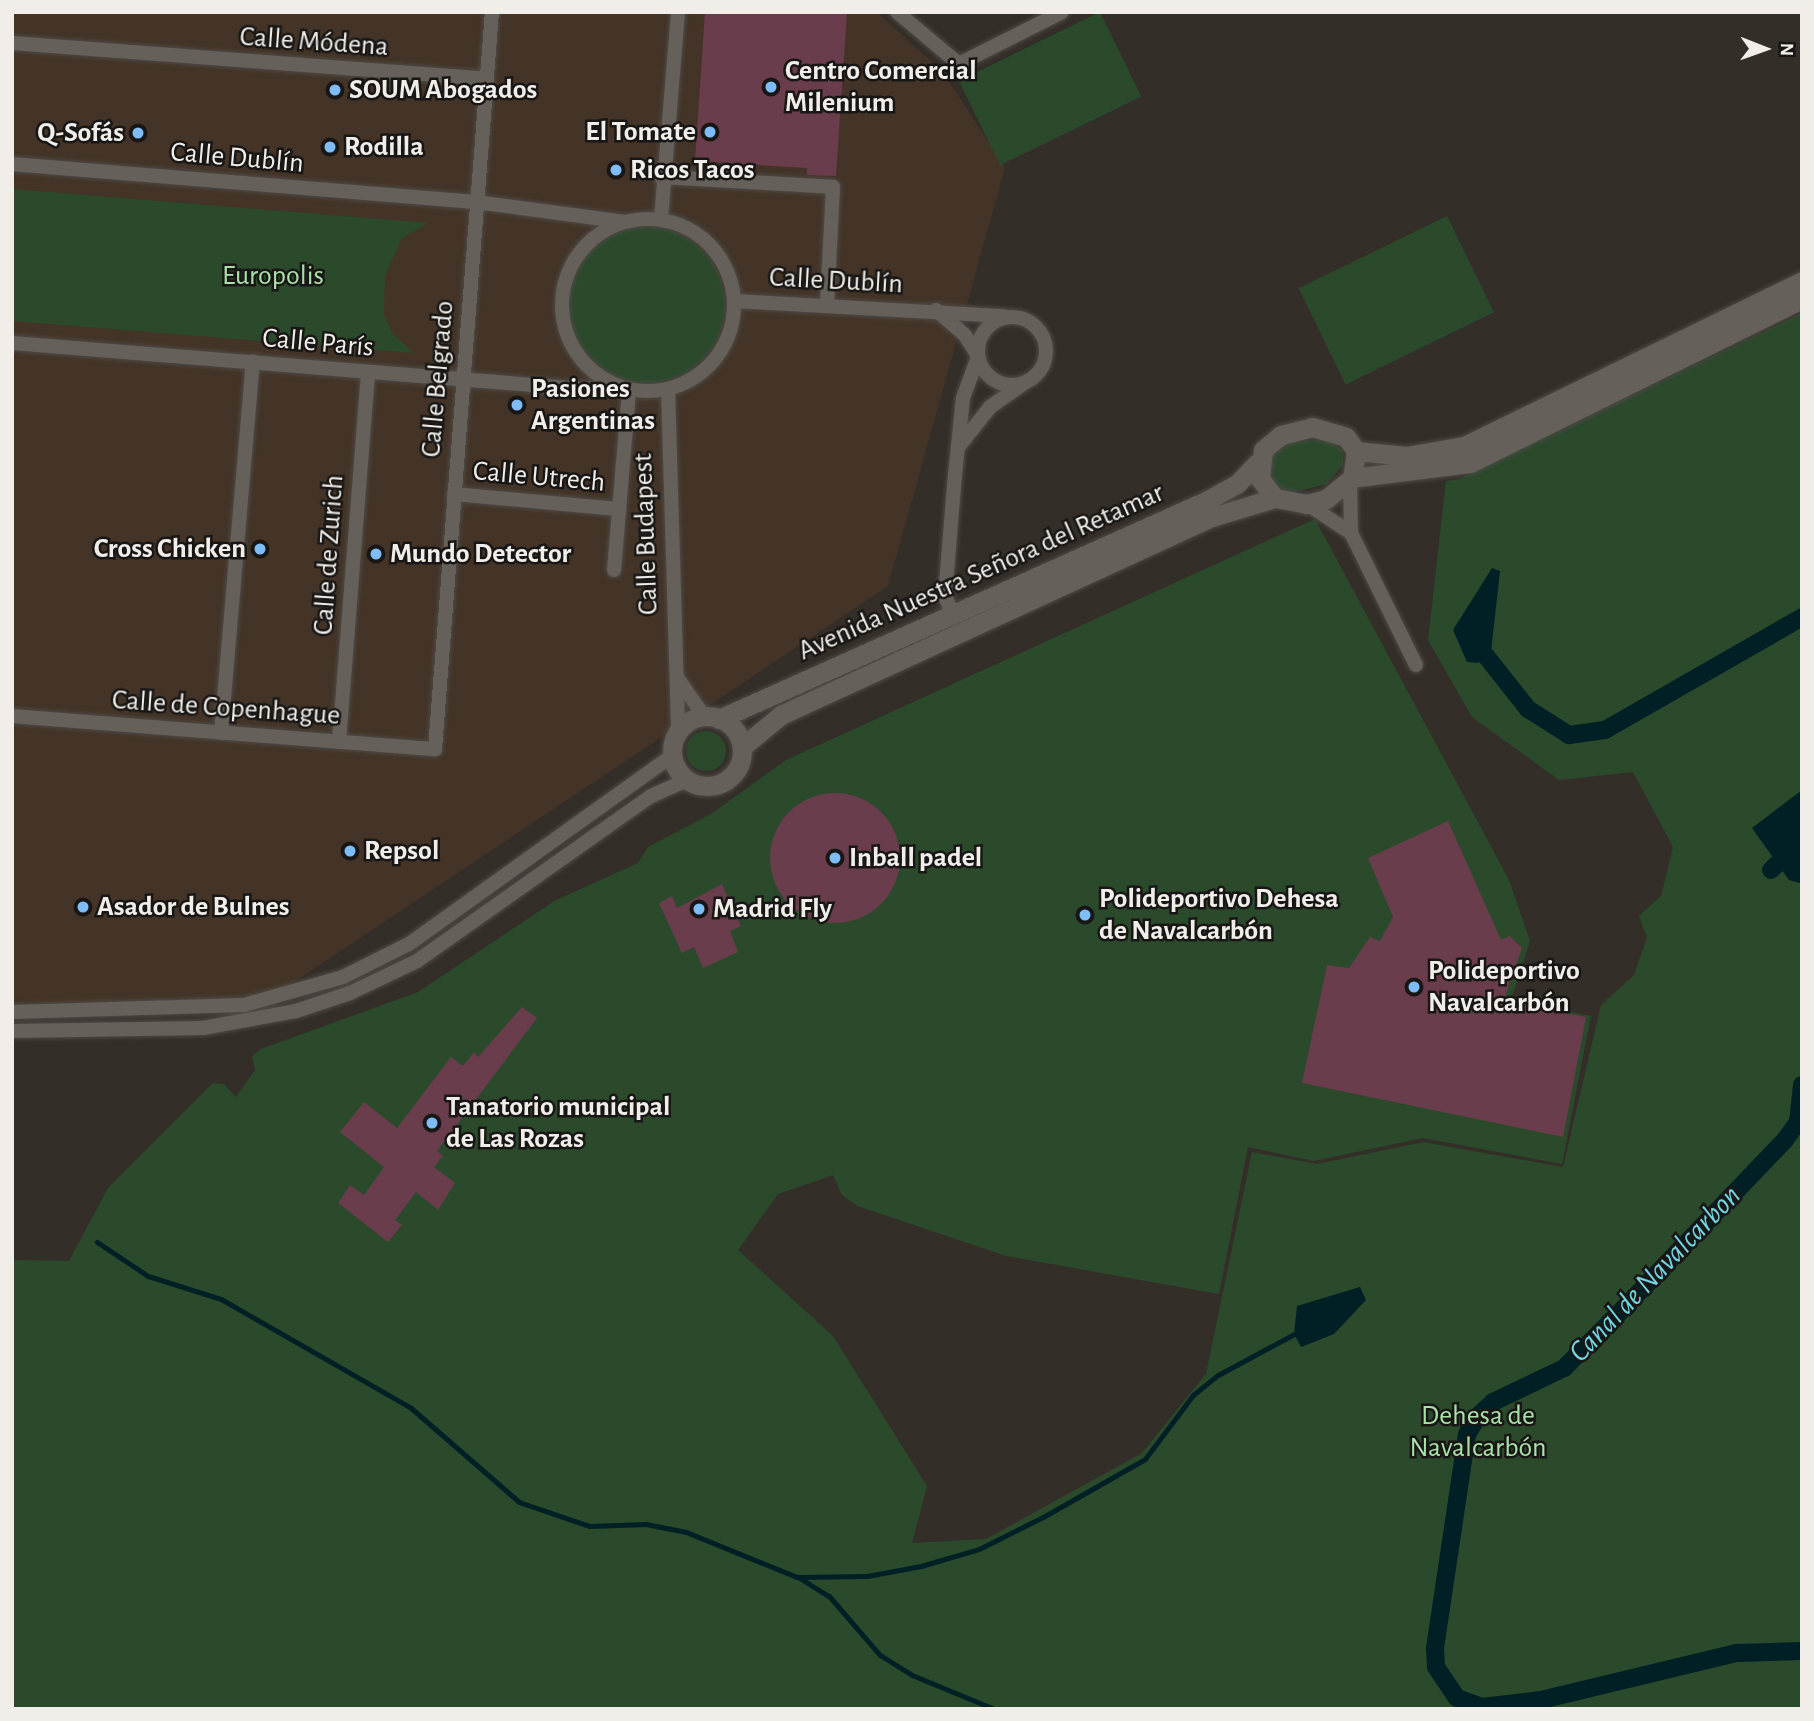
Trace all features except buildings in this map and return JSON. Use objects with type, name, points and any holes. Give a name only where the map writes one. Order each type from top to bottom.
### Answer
[{"type":"street","name":"Calle Belgrado","points":[[435,750],[492,12]]},
{"type":"street","points":[[661,219],[661,177],[678,12]]},
{"type":"street","points":[[897,12],[959,64],[1062,12]]},
{"type":"street","name":"Calle Módena","points":[[12,43],[487,79]]},
{"type":"street","name":"Calle Dublín","points":[[12,164],[477,202],[624,222]]},
{"type":"street","points":[[661,177],[833,187],[827,305]]},
{"type":"street","points":[[661,219],[689,229],[712,247],[731,282],[734,301],[723,347],[700,373],[668,389],[624,388],[580,359],[562,315],[566,279],[583,247],[624,222],[661,219]]},
{"type":"street","points":[[1356,451],[1407,456],[1464,446],[1802,281]]},
{"type":"street","points":[[1307,504],[1326,499],[1351,479],[1470,463],[1802,299]]},
{"type":"street","name":"Calle Dublín","points":[[734,301],[936,310],[1006,316]]},
{"type":"street","name":"Calle Dublín","points":[[936,310],[964,334],[978,356]]},
{"type":"street","points":[[952,613],[945,596],[963,398],[978,356],[979,338],[1006,316],[1024,318],[1039,329],[1047,346],[1045,363],[1023,384],[990,407],[960,445]]},
{"type":"street","name":"Calle París","points":[[12,343],[462,379],[624,388]]},
{"type":"street","points":[[978,356],[995,381],[1023,384]]},
{"type":"street","points":[[220,733],[253,361]]},
{"type":"street","name":"Calle de Zurich","points":[[339,742],[368,372]]},
{"type":"street","points":[[614,570],[624,388]]},
{"type":"street","name":"Calle Budapest","points":[[668,389],[678,732]]},
{"type":"street","points":[[1351,533],[1307,504],[1275,498],[1264,490],[1258,462],[1281,435],[1312,427],[1346,437],[1356,451],[1351,479],[1351,533],[1416,665]]},
{"type":"street","name":"Avenida Nuestra Señora del Retamar","points":[[712,718],[1206,501],[1237,484],[1258,462]]},
{"type":"street","name":"Calle Utrech","points":[[454,494],[619,509]]},
{"type":"street","name":"Avenida Nuestra Señora del Retamar","points":[[741,747],[781,715],[1212,517],[1275,498]]},
{"type":"street","points":[[677,677],[712,718],[738,735],[741,747],[738,768],[723,782],[704,786],[687,780],[673,755],[678,732],[712,718]]},
{"type":"street","name":"Calle de Copenhague","points":[[12,716],[435,750]]},
{"type":"street","points":[[12,1012],[244,1005],[343,977],[409,944],[673,755]]},
{"type":"street","points":[[12,1031],[214,1026],[296,1012],[350,993],[418,961],[651,796],[687,780]]},
{"type":"shaded area","points":[[12,12],[877,12],[943,72],[1005,168],[888,586],[273,996],[12,1011]]},
{"type":"green space","points":[[1100,12],[1141,96],[1000,165],[959,81]]},
{"type":"green space","name":"Europolis","points":[[12,189],[428,223],[402,238],[385,276],[384,315],[393,334],[414,353],[12,321]]},
{"type":"green space","points":[[1447,216],[1494,312],[1346,385],[1299,288]]},
{"type":"green space","points":[[647,227],[677,233],[702,250],[719,275],[725,305],[719,335],[702,360],[677,377],[647,383],[617,377],[592,360],[575,335],[569,305],[575,275],[592,250],[617,233]]},
{"type":"green space","name":"Dehesa de Navalcarbón","points":[[1802,313],[1802,1709],[12,1709],[12,1260],[69,1261],[108,1188],[213,1083],[224,1084],[236,1097],[255,1070],[252,1056],[261,1049],[418,992],[556,900],[638,863],[648,847],[711,814],[786,760],[1315,519],[1509,880],[1530,941],[1511,1000],[1591,1016],[1562,1164],[1423,1138],[1314,1161],[1248,1147],[1219,1294],[1006,1256],[857,1206],[842,1195],[833,1175],[778,1194],[738,1250],[833,1336],[927,1486],[912,1543],[986,1539],[1142,1453],[1206,1374],[1252,1152],[1317,1164],[1423,1142],[1563,1167],[1601,1005],[1634,975],[1647,938],[1639,916],[1661,896],[1673,847],[1633,772],[1559,780],[1472,717],[1428,640],[1446,481],[1459,479]]},
{"type":"green space","points":[[1329,438],[1343,451],[1343,465],[1327,484],[1289,493],[1270,481],[1271,459],[1286,443]]},
{"type":"green space","points":[[706,731],[714,732],[720,737],[725,743],[725,759],[720,765],[714,770],[706,771],[698,770],[692,765],[687,759],[686,751],[687,743],[692,737],[698,732]]},
{"type":"water","points":[[1492,568],[1500,571],[1491,652],[1478,663],[1467,662],[1453,630]]},
{"type":"water","points":[[1802,790],[1802,883],[1799,883],[1789,880],[1752,828]]},
{"type":"water","points":[[1360,1287],[1366,1300],[1334,1334],[1301,1347],[1294,1334],[1297,1306]]},
{"type":"waterway","name":"Canal de Navalcarbon","points":[[1486,656],[1528,709],[1569,735],[1605,730],[1802,617]]},
{"type":"waterway","points":[[1771,870],[1777,864]]},
{"type":"waterway","name":"Canal de Navalcarbon","points":[[1802,1085],[1798,1122],[1785,1140],[1617,1315],[1564,1368],[1493,1402],[1478,1416],[1467,1434],[1435,1648],[1436,1667],[1457,1698],[1482,1707],[1541,1700],[1737,1653],[1802,1651]]},
{"type":"waterway","points":[[97,1242],[148,1276],[221,1299],[411,1408],[519,1502],[589,1526],[646,1524],[686,1532],[797,1577],[867,1576],[921,1566],[979,1549],[1043,1517],[1145,1459],[1193,1395],[1218,1375],[1294,1334]]},
{"type":"waterway","points":[[798,1577],[829,1596],[880,1655],[912,1675],[994,1709]]},
{"type":"place","name":"Centro Comercial Milenium","points":[[771,87]]},
{"type":"place","name":"SOUM Abogados","points":[[335,90]]},
{"type":"place","name":"El Tomate","points":[[710,132]]},
{"type":"place","name":"Q-Sofás","points":[[138,133]]},
{"type":"place","name":"Rodilla","points":[[330,147]]},
{"type":"place","name":"Ricos Tacos","points":[[616,170]]},
{"type":"place","name":"Pasiones Argentinas","points":[[517,405]]},
{"type":"place","name":"Cross Chicken","points":[[260,549]]},
{"type":"place","name":"Mundo Detector","points":[[376,554]]},
{"type":"place","name":"Repsol","points":[[350,851]]},
{"type":"place","name":"Inball padel","points":[[835,858]]},
{"type":"place","name":"Asador de Bulnes","points":[[83,907]]},
{"type":"place","name":"Madrid Fly","points":[[699,909]]},
{"type":"place","name":"Polideportivo Dehesa de Navalcarbón","points":[[1085,915]]},
{"type":"place","name":"Polideportivo Navalcarbón","points":[[1414,987]]},
{"type":"place","name":"Tanatorio municipal de Las Rozas","points":[[432,1123]]}]
